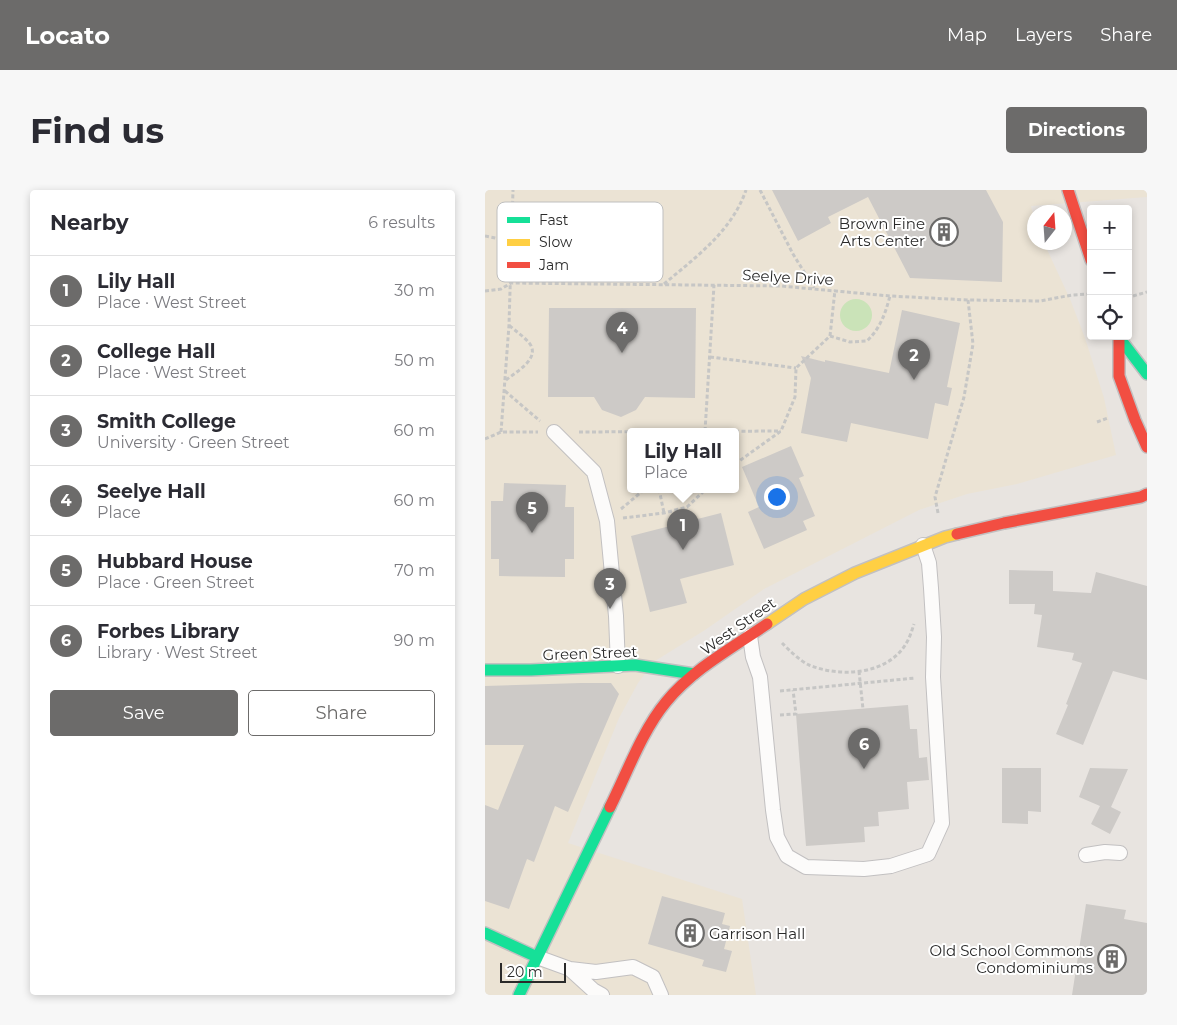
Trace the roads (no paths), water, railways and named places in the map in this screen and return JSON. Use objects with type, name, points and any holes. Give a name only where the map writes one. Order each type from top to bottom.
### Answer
[{"type":"main road","points":[[1068,190],[1088,250]]},
{"type":"main road","points":[[1119,340],[1119,376],[1147,447]]},
{"type":"main road","points":[[1121,340],[1147,374]]},
{"type":"main road","name":"West Street","points":[[519,995],[648,729],[665,702],[694,674],[804,598],[855,573],[923,545],[945,537],[1004,523],[1141,497],[1147,494]]},
{"type":"main road","name":"Green Street","points":[[485,670],[531,670],[635,665],[694,674]]},
{"type":"main road","points":[[485,934],[537,956]]},
{"type":"lane","points":[[554,432],[594,472],[607,521],[616,616],[618,666]]},
{"type":"lane","points":[[750,636],[753,657],[760,677],[777,837],[787,856],[806,867],[864,869],[891,866],[928,854],[942,823],[933,677],[934,637],[929,563],[923,545]]},
{"type":"lane","points":[[1086,855],[1105,852],[1120,854]]},
{"type":"lane","points":[[537,956],[570,969],[596,972],[633,968],[653,978],[661,995]]},
{"type":"lane","points":[[570,969],[593,990],[602,995]]},
{"type":"place","name":"Brown Fine Arts Center","points":[[944,232]]},
{"type":"place","name":"Seelye Hall","points":[[622,353]]},
{"type":"place","name":"College Hall","points":[[914,380]]},
{"type":"place","name":"Hubbard House","points":[[532,533]]},
{"type":"place","name":"Lily Hall","points":[[683,550]]},
{"type":"place","name":"Smith College","points":[[610,609]]},
{"type":"place","name":"Forbes Library","points":[[864,769]]},
{"type":"place","name":"Garrison Hall","points":[[690,933]]},
{"type":"place","name":"Old School Commons Condominiums","points":[[1112,959]]}]
